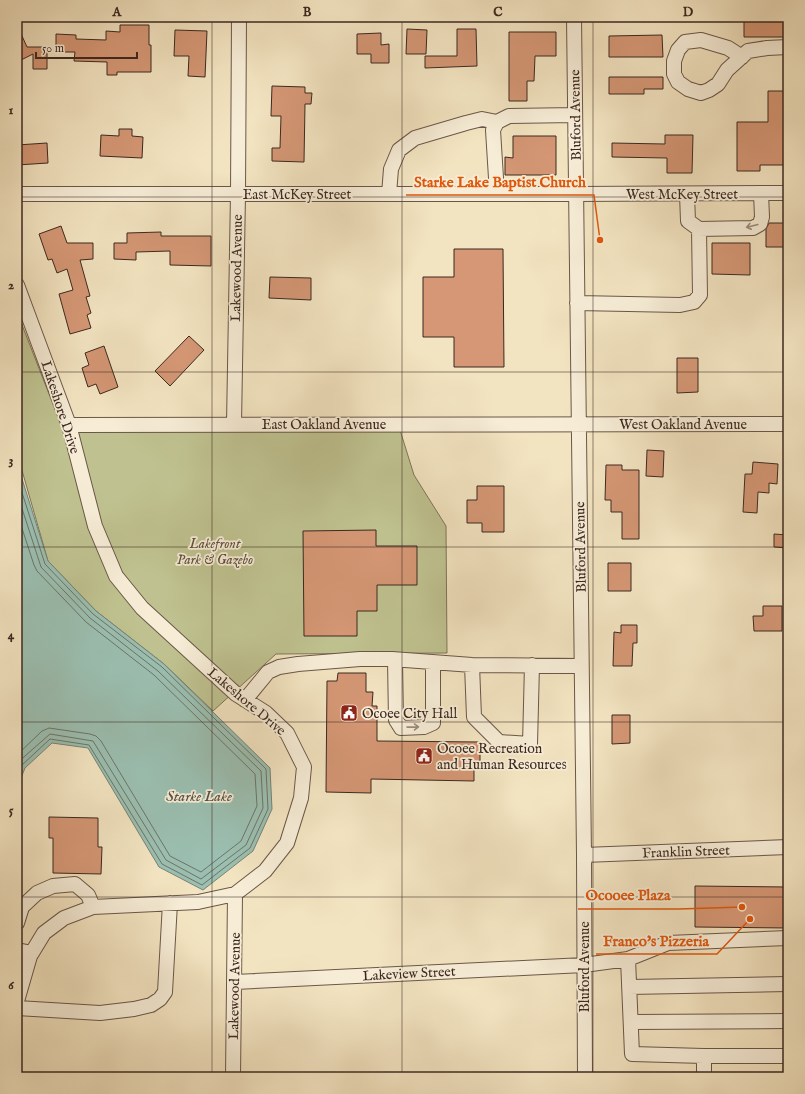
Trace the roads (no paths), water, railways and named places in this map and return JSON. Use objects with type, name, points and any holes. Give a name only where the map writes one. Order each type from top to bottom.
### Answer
[{"type":"street","name":"Lakewood Avenue","points":[[234,424],[239,17]]},
{"type":"street","name":"Bluford Avenue","points":[[574,17],[584,855],[585,1077]]},
{"type":"street","points":[[742,57],[728,48],[701,40],[685,42],[678,50],[674,61],[674,74],[678,82],[701,93],[718,84],[727,70],[742,57],[748,51],[767,48],[788,48]]},
{"type":"street","points":[[497,194],[493,130],[498,122],[509,116],[575,115]]},
{"type":"street","points":[[389,194],[391,169],[399,150],[415,138],[482,119],[498,122]]},
{"type":"street","points":[[687,194],[688,221],[699,229],[753,228],[760,224],[762,217],[761,193]]},
{"type":"street","name":"West McKey Street","points":[[576,194],[788,193]]},
{"type":"street","name":"East McKey Street","points":[[17,194],[576,194]]},
{"type":"street","points":[[577,303],[680,304],[694,302],[700,295],[699,229]]},
{"type":"street","name":"Lakeshore Drive","points":[[17,285],[70,425],[95,526],[116,576],[142,608],[236,694],[266,713],[287,734],[304,768],[301,798],[287,843],[265,871],[236,894],[198,902],[93,907],[64,918],[44,933],[30,956],[17,1000]]},
{"type":"street","name":"East Oakland Avenue","points":[[70,425],[578,424]]},
{"type":"street","name":"West Oakland Avenue","points":[[578,424],[788,424]]},
{"type":"street","points":[[245,700],[268,672],[280,667],[298,664],[360,659],[472,665],[581,666]]},
{"type":"street","points":[[395,660],[396,720],[401,728],[424,727],[433,723],[433,662]]},
{"type":"street","points":[[472,665],[474,717],[499,742],[530,744],[532,665]]},
{"type":"street","name":"Franklin Street","points":[[584,855],[788,847]]},
{"type":"street","points":[[17,923],[22,907],[37,892],[53,886],[75,884],[88,894],[93,907]]},
{"type":"street","name":"Lakewood Avenue","points":[[233,1077],[236,894]]},
{"type":"street","points":[[17,1008],[100,1013],[134,1009],[151,1005],[160,999],[165,992],[170,903]]},
{"type":"street","name":"Lakeview Street","points":[[235,982],[584,965],[628,959],[668,943],[788,938]]},
{"type":"street","points":[[17,950],[32,953]]},
{"type":"street","points":[[628,959],[632,1054],[788,1056]]},
{"type":"street","points":[[629,987],[788,984]]},
{"type":"street","points":[[631,1022],[788,1021]]},
{"type":"street","points":[[704,1056],[704,1077]]},
{"type":"water","name":"Starke Lake","points":[[17,463],[48,561],[96,611],[164,664],[270,768],[272,809],[253,851],[203,890],[159,867],[88,748],[52,743],[25,768],[17,788]]},
{"type":"place","name":"Starke Lake Baptist Church","points":[[600,240]]},
{"type":"place","name":"Ocoee City Hall","points":[[349,713]]},
{"type":"place","name":"Ocoee Recreation and Human Resources","points":[[424,756]]},
{"type":"place","name":"Ocooee Plaza","points":[[742,907]]},
{"type":"place","name":"Franco's Pizzeria","points":[[750,919]]},
{"type":"park label","name":"Lakefront Park & Gazebo","points":[[215,552]]}]
